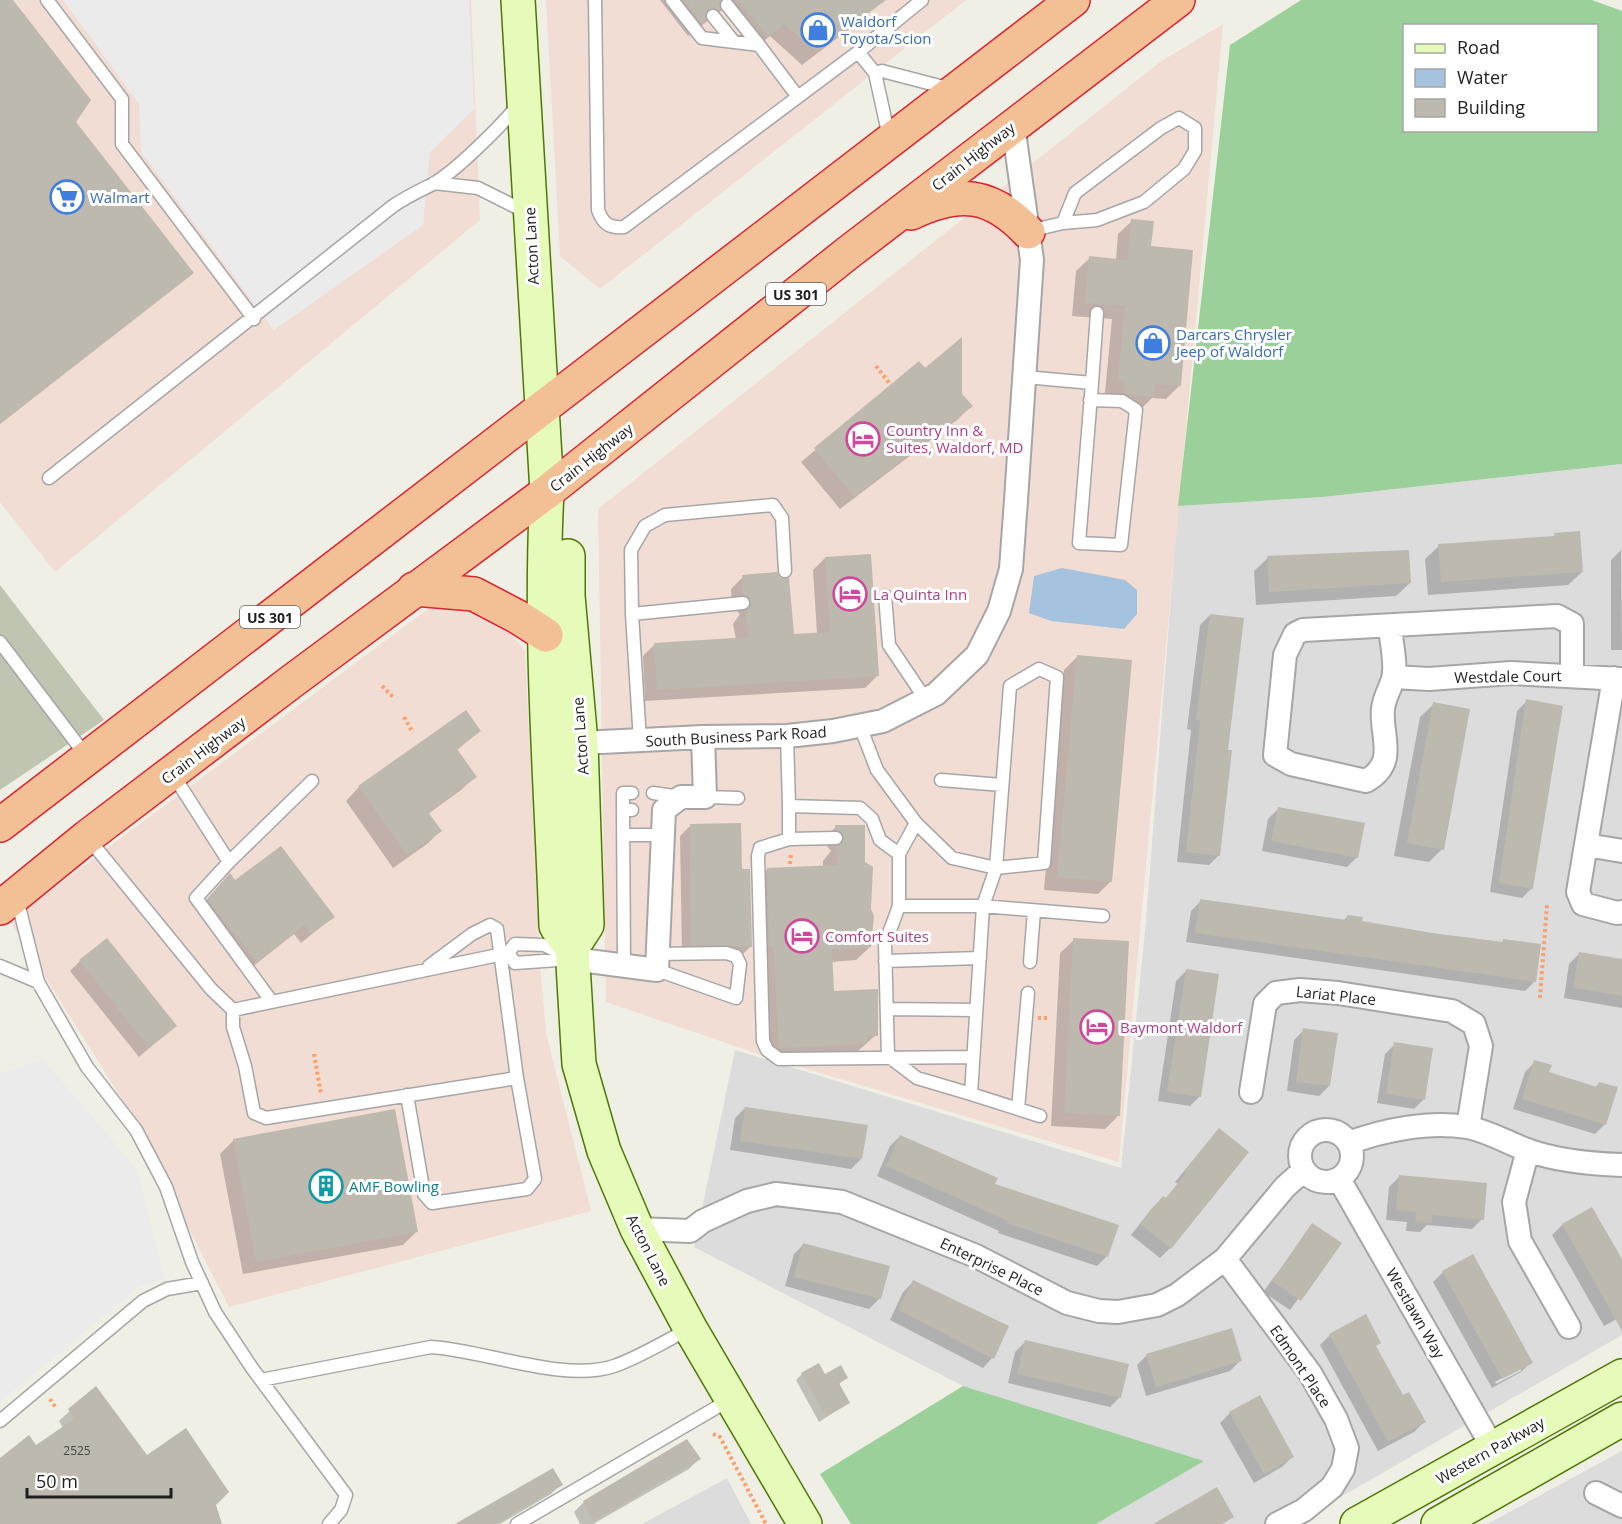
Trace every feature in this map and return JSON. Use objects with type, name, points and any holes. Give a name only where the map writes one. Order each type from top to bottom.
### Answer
[{"type":"highway","name":"Crain Highway","points":[[8,902],[87,837],[414,589],[547,492],[849,252],[1178,0]]},
{"type":"highway","name":"US 301","points":[[0,825],[1069,1]]},
{"type":"highway","points":[[849,252],[903,216],[932,203],[963,198],[992,203],[1012,216],[1028,232]]},
{"type":"highway","points":[[414,589],[474,594],[518,617],[546,636]]},
{"type":"main road","name":"Acton Lane","points":[[518,0],[540,409],[547,492],[544,539],[546,636],[556,926],[572,953],[579,1064],[603,1151],[637,1229],[690,1328],[805,1524]]},
{"type":"main road","name":"Acton Lane","points":[[547,492],[567,517],[568,596],[581,744],[587,925],[572,953]]},
{"type":"main road","name":"Western Parkway","points":[[1357,1524],[1622,1376]]},
{"type":"main road","points":[[1438,1524],[1622,1419]]},
{"type":"street","name":"South Business Park Road","points":[[581,744],[703,737],[787,736],[860,726],[891,718],[926,700],[956,676],[977,655],[999,611],[1011,569],[1032,260],[1013,125]]},
{"type":"street","points":[[1389,627],[1394,677],[1383,708],[1388,745],[1374,776],[1366,781],[1291,764],[1275,755],[1285,655],[1294,634],[1303,630],[1557,616],[1572,624],[1572,675]]},
{"type":"street","name":"Westdale Court","points":[[1394,677],[1429,679],[1511,673],[1618,678]]},
{"type":"street","points":[[1618,678],[1612,751],[1586,845],[1578,892],[1583,904],[1617,913],[1622,912]]},
{"type":"street","points":[[572,953],[624,963],[657,962],[663,803],[705,797],[703,737]]},
{"type":"street","points":[[1586,845],[1622,851]]},
{"type":"street","name":"Lariat Place","points":[[1251,1092],[1264,1004],[1276,993],[1288,990],[1338,993],[1452,1011],[1474,1024],[1481,1046],[1468,1127]]},
{"type":"street","points":[[1348,1143],[1380,1134],[1423,1127],[1468,1127],[1528,1150],[1582,1163],[1622,1164]]},
{"type":"street","points":[[1320,1131],[1336,1132],[1348,1143],[1352,1150],[1350,1167],[1339,1179],[1324,1183],[1316,1180],[1304,1170],[1300,1154],[1306,1139],[1312,1134],[1320,1131]]},
{"type":"street","points":[[1528,1150],[1514,1202],[1520,1241],[1569,1326]]},
{"type":"street","name":"Enterprise Place","points":[[637,1229],[690,1231],[703,1221],[747,1201],[776,1194],[842,1202],[976,1256],[1067,1303],[1099,1311],[1118,1312],[1157,1305],[1177,1295],[1225,1259],[1285,1187],[1304,1170]]},
{"type":"street","name":"Westlawn Way","points":[[1339,1179],[1493,1448]]},
{"type":"street","name":"Edmont Place","points":[[1225,1259],[1310,1373],[1336,1419],[1347,1448],[1343,1469],[1332,1487],[1304,1510],[1277,1524]]},
{"type":"street","points":[[1596,1493],[1622,1506]]},
{"type":"lane","points":[[47,0],[122,99],[122,144],[254,319]]},
{"type":"lane","points":[[596,0],[598,210],[602,221],[613,228],[624,227],[858,52],[906,5],[922,0]]},
{"type":"lane","points":[[672,0],[702,38],[759,45]]},
{"type":"lane","points":[[727,5],[798,97]]},
{"type":"lane","points":[[713,16],[734,42]]},
{"type":"lane","points":[[858,52],[875,73],[890,140]]},
{"type":"lane","points":[[875,73],[882,71],[956,90]]},
{"type":"lane","points":[[434,183],[488,137],[523,98]]},
{"type":"lane","points":[[1028,232],[1063,223],[1097,220],[1144,202],[1184,169],[1195,151],[1195,128],[1179,118],[1161,128],[1075,193],[1063,223]]},
{"type":"lane","points":[[49,478],[414,191],[434,183],[447,182],[478,188],[509,201],[530,214]]},
{"type":"lane","points":[[1090,400],[1122,401],[1136,410],[1121,545],[1079,543],[1090,400],[1092,383],[1097,313]]},
{"type":"lane","points":[[1024,377],[1092,383]]},
{"type":"lane","points":[[639,741],[631,550],[645,526],[665,515],[773,505],[782,518],[785,571]]},
{"type":"lane","points":[[885,596],[889,645],[926,700]]},
{"type":"lane","points":[[632,614],[743,603]]},
{"type":"lane","points":[[0,642],[87,758]]},
{"type":"lane","points":[[860,726],[877,770],[916,823],[952,858],[996,868],[1044,863],[1057,677],[1039,669],[1010,686],[996,868],[983,906],[970,1094]]},
{"type":"lane","points":[[787,736],[789,839]]},
{"type":"lane","points":[[172,773],[229,862]]},
{"type":"lane","points":[[941,780],[1002,785]]},
{"type":"lane","points":[[272,1002],[196,898],[229,862],[312,781]]},
{"type":"lane","points":[[624,963],[623,835],[628,810],[623,793],[632,793]]},
{"type":"lane","points":[[705,797],[738,798]]},
{"type":"lane","points":[[789,806],[860,808],[872,819],[879,840],[899,855]]},
{"type":"lane","points":[[888,1056],[885,944],[899,906],[899,855],[916,823]]},
{"type":"lane","points":[[623,835],[661,835]]},
{"type":"lane","points":[[87,837],[211,989],[233,1010],[233,1027],[245,1066],[254,1113],[266,1118],[517,1078]]},
{"type":"lane","points":[[836,838],[789,839],[769,843],[760,848],[758,856],[763,1041],[768,1050],[778,1059],[888,1056],[973,1057]]},
{"type":"lane","points":[[866,840],[879,840]]},
{"type":"lane","points":[[8,902],[38,982],[87,1067],[136,1130],[166,1187],[215,1312],[261,1380],[346,1496],[341,1510],[329,1524]]},
{"type":"lane","points":[[899,906],[983,906],[1103,916]]},
{"type":"lane","points":[[1030,962],[1034,911]]},
{"type":"lane","points":[[407,1095],[424,1194],[432,1203],[527,1189],[535,1179],[517,1078],[505,954],[497,929],[490,925],[472,934],[426,969]]},
{"type":"lane","points":[[233,1010],[505,954],[516,944],[544,945],[572,953]]},
{"type":"lane","points":[[505,954],[515,963],[572,953]]},
{"type":"lane","points":[[726,953],[736,956],[740,964],[736,998],[657,962],[726,953]]},
{"type":"lane","points":[[885,961],[980,958]]},
{"type":"lane","points":[[0,966],[38,982]]},
{"type":"lane","points":[[1018,1109],[1028,993]]},
{"type":"lane","points":[[886,1009],[976,1010]]},
{"type":"lane","points":[[888,1056],[917,1078],[1040,1116]]},
{"type":"lane","points":[[0,1421],[143,1301],[167,1289],[202,1283]]},
{"type":"lane","points":[[261,1380],[431,1347],[455,1348],[544,1367],[585,1370],[613,1366],[690,1328]]},
{"type":"lane","points":[[517,1524],[732,1398]]},
{"type":"path","points":[[876,366],[891,384]]},
{"type":"path","points":[[382,686],[393,697]]},
{"type":"path","points":[[404,717],[413,733]]},
{"type":"path","points":[[1540,998],[1547,903]]},
{"type":"path","points":[[314,1054],[321,1098]]},
{"type":"path","points":[[50,1398],[56,1408]]},
{"type":"path","points":[[713,1434],[720,1437],[766,1524]]},
{"type":"shaded area","points":[[0,0],[471,0],[480,220],[55,572],[0,502]]},
{"type":"shaded area","points":[[63,0],[469,0],[474,109],[430,152],[423,225],[274,330],[141,152],[139,104]]},
{"type":"shaded area","points":[[546,0],[966,0],[600,289],[560,256]]},
{"type":"shaded area","points":[[1223,24],[1119,1162],[773,1059],[606,1002],[598,509],[1160,62]]},
{"type":"shaded area","points":[[1622,464],[1622,1335],[1294,1524],[1096,1524],[1203,1461],[963,1386],[694,1247],[735,1050],[1121,1168],[1146,921],[1178,506],[1323,497]]},
{"type":"shaded area","points":[[0,585],[104,720],[0,790]]},
{"type":"shaded area","points":[[467,603],[500,621],[525,651],[540,963],[546,1033],[591,1211],[229,1307],[128,1109],[10,921],[429,608]]},
{"type":"shaded area","points":[[43,1059],[137,1169],[165,1279],[139,1287],[0,1402],[0,1074]]},
{"type":"shaded area","points":[[1622,1451],[1622,1524],[1487,1524]]},
{"type":"shaded area","points":[[727,1478],[751,1524],[642,1524]]},
{"type":"green space","points":[[1301,0],[1592,0],[1622,11],[1622,464],[1323,497],[1178,506],[1230,45]]},
{"type":"green space","points":[[963,1386],[1204,1461],[1096,1524],[851,1524],[820,1474]]},
{"type":"water","points":[[1062,568],[1125,580],[1137,590],[1137,614],[1124,629],[1051,621],[1029,613],[1034,576]]},
{"type":"building","name":"Walmart","points":[[0,0],[13,0],[91,100],[76,122],[194,273],[0,424]]},
{"type":"building","points":[[684,0],[721,0],[720,10],[708,9],[705,14],[706,21],[702,24]]},
{"type":"building","name":"Waldorf Toyota/Scion","points":[[738,0],[886,0],[816,52],[784,24],[768,37]]},
{"type":"building","name":"Darcars Chrysler Jeep of Waldorf","points":[[1131,219],[1154,221],[1151,246],[1193,250],[1181,386],[1155,384],[1154,398],[1124,393],[1125,381],[1118,380],[1125,306],[1085,303],[1089,256],[1127,260]]},
{"type":"building","points":[[962,337],[962,394],[973,406],[854,497],[814,448],[919,361],[925,368]]},
{"type":"building","points":[[1580,531],[1583,572],[1441,582],[1438,544],[1555,536],[1554,533]]},
{"type":"building","points":[[1409,550],[1411,583],[1269,592],[1267,556]]},
{"type":"building","name":"La Quinta Inn","points":[[871,554],[879,676],[657,690],[654,643],[749,637],[745,611],[750,607],[751,602],[743,595],[742,575],[777,572],[781,578],[789,578],[794,634],[830,632],[825,557]]},
{"type":"building","points":[[1210,614],[1244,618],[1228,750],[1232,750],[1220,856],[1186,852],[1200,720],[1196,720]]},
{"type":"building","points":[[1077,655],[1132,660],[1112,882],[1057,877]]},
{"type":"building","points":[[1526,699],[1563,706],[1533,889],[1499,883]]},
{"type":"building","points":[[1433,702],[1470,709],[1444,850],[1407,843]]},
{"type":"building","points":[[466,710],[481,731],[457,749],[477,777],[428,812],[442,831],[407,855],[358,786]]},
{"type":"building","points":[[1278,807],[1365,823],[1358,858],[1271,841]]},
{"type":"building","points":[[741,823],[742,869],[750,869],[752,947],[691,945],[690,824]]},
{"type":"building","name":"Comfort Suites","points":[[835,825],[865,825],[865,862],[873,867],[871,909],[874,916],[871,947],[832,950],[834,991],[878,989],[878,1036],[867,1035],[867,1044],[779,1048],[773,947],[769,947],[767,868],[837,865],[836,846],[843,842],[844,837],[840,831],[835,830]]},
{"type":"building","points":[[281,846],[335,917],[311,934],[304,925],[257,962],[207,899],[230,873],[235,880]]},
{"type":"building","points":[[1200,899],[1347,920],[1347,915],[1363,917],[1362,921],[1432,933],[1503,942],[1503,939],[1541,944],[1536,982],[1195,933]]},
{"type":"building","points":[[107,938],[177,1026],[149,1048],[79,960]]},
{"type":"building","name":"Baymont Waldorf","points":[[1073,938],[1129,941],[1120,1116],[1064,1113]]},
{"type":"building","points":[[1579,952],[1622,959],[1622,996],[1573,988]]},
{"type":"building","points":[[1186,969],[1219,974],[1201,1097],[1167,1092]]},
{"type":"building","points":[[1303,1028],[1338,1033],[1330,1086],[1296,1082]]},
{"type":"building","points":[[1394,1042],[1433,1048],[1425,1100],[1386,1094]]},
{"type":"building","points":[[1534,1060],[1552,1065],[1549,1072],[1597,1087],[1599,1082],[1618,1087],[1606,1125],[1522,1099]]},
{"type":"building","points":[[745,1107],[868,1125],[862,1159],[740,1141]]},
{"type":"building","name":"AMF Bowling","points":[[395,1109],[418,1232],[256,1262],[233,1139]]},
{"type":"building","points":[[1219,1128],[1249,1152],[1171,1249],[1140,1224],[1163,1196],[1166,1198],[1186,1173],[1184,1171]]},
{"type":"building","points":[[900,1135],[998,1178],[995,1184],[1119,1225],[1108,1257],[1007,1223],[1008,1221],[886,1166]]},
{"type":"building","points":[[1399,1175],[1487,1183],[1484,1220],[1432,1215],[1432,1223],[1415,1221],[1416,1212],[1396,1210]]},
{"type":"building","points":[[1592,1207],[1622,1259],[1622,1331],[1562,1224]]},
{"type":"building","points":[[1312,1223],[1342,1243],[1301,1301],[1272,1281]]},
{"type":"building","points":[[803,1243],[890,1266],[881,1299],[794,1277]]},
{"type":"building","points":[[1473,1254],[1533,1363],[1502,1379],[1442,1271]]},
{"type":"building","points":[[913,1280],[1009,1326],[994,1359],[898,1310]]},
{"type":"building","points":[[1366,1314],[1381,1343],[1376,1346],[1403,1395],[1409,1392],[1426,1422],[1388,1442],[1329,1334]]},
{"type":"building","points":[[1232,1328],[1242,1361],[1156,1387],[1146,1354]]},
{"type":"building","points":[[1025,1340],[1129,1364],[1121,1398],[1017,1374]]},
{"type":"building","points":[[819,1363],[825,1374],[841,1365],[848,1378],[839,1383],[850,1403],[826,1417],[801,1373]]},
{"type":"building","points":[[96,1386],[147,1455],[186,1428],[229,1492],[216,1505],[222,1524],[0,1524],[0,1458],[29,1435],[36,1445],[74,1419],[68,1409]]},
{"type":"building","points":[[1260,1395],[1294,1457],[1264,1474],[1229,1412]]},
{"type":"building","points":[[687,1439],[701,1459],[593,1521],[583,1501]]},
{"type":"building","points":[[553,1468],[563,1485],[495,1524],[455,1524]]},
{"type":"building","points":[[1217,1487],[1234,1517],[1222,1524],[1153,1524]]},
{"type":"place","name":"Waldorf Toyota/Scion","points":[[818,30]]},
{"type":"place","name":"Walmart","points":[[67,197]]},
{"type":"place","name":"Darcars Chrysler Jeep of Waldorf","points":[[1153,343]]},
{"type":"place","name":"Country Inn & Suites, Waldorf, MD","points":[[863,439]]},
{"type":"place","name":"La Quinta Inn","points":[[850,594]]},
{"type":"place","name":"Comfort Suites","points":[[802,936]]},
{"type":"place","name":"Baymont Waldorf","points":[[1097,1027]]},
{"type":"place","name":"AMF Bowling","points":[[326,1186]]}]
